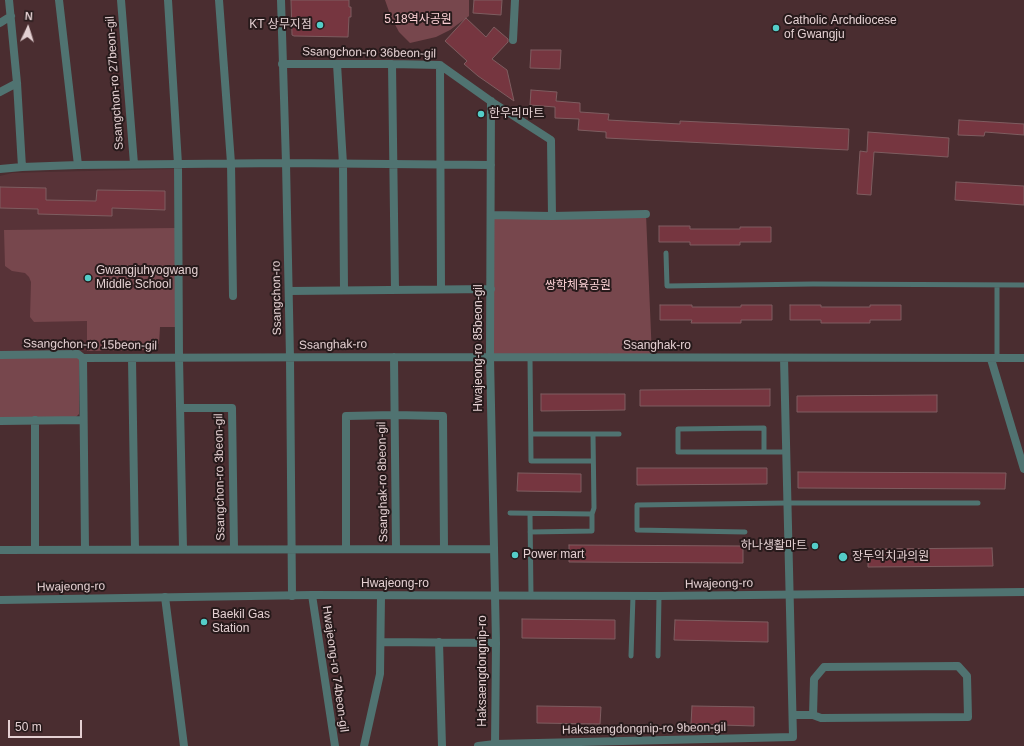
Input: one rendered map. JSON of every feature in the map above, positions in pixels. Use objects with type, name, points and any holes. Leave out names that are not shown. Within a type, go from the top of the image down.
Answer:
[{"type":"street","points":[[9,0],[17,82],[22,167]]},
{"type":"street","points":[[59,0],[78,165]]},
{"type":"street","name":"Ssangchon-ro 27beon-gil","points":[[121,0],[134,164]]},
{"type":"street","points":[[168,0],[178,164],[179,358],[183,549]]},
{"type":"street","points":[[219,0],[231,164],[233,296]]},
{"type":"street","name":"Ssangchon-ro","points":[[280,0],[286,163],[290,358],[292,596]]},
{"type":"street","points":[[513,40],[515,0]]},
{"type":"street","points":[[0,23],[11,16]]},
{"type":"street","name":"Ssangchon-ro 36beon-gil","points":[[282,64],[440,65],[491,101],[551,140],[552,216]]},
{"type":"street","points":[[337,64],[343,164],[344,290]]},
{"type":"street","points":[[392,64],[395,290]]},
{"type":"street","points":[[440,65],[441,290]]},
{"type":"street","points":[[0,92],[17,82]]},
{"type":"street","name":"Hwajeong-ro 85beon-gil","points":[[491,101],[490,357],[495,595]]},
{"type":"street","name":"Ssangchon-ro 27beon-gil","points":[[0,169],[134,164],[286,163],[491,165]]},
{"type":"street","points":[[491,215],[552,216],[646,214]]},
{"type":"street","points":[[288,291],[491,289]]},
{"type":"street","name":"Ssangchon-ro 15beon-gil","points":[[0,355],[78,354],[83,358],[132,359],[290,358]]},
{"type":"street","name":"Ssanghak-ro 8beon-gil","points":[[394,357],[396,549]]},
{"type":"street","points":[[83,358],[85,549]]},
{"type":"street","name":"Ssanghak-ro","points":[[290,358],[1024,358]]},
{"type":"street","points":[[784,358],[793,715],[813,715],[821,718],[968,717],[967,676],[958,666],[824,667],[814,679],[813,715]]},
{"type":"street","points":[[132,359],[135,549]]},
{"type":"street","points":[[994,359],[1024,469]]},
{"type":"street","name":"Ssangchon-ro 3beon-gil","points":[[181,408],[232,408],[234,549]]},
{"type":"street","name":"Ssanghak-ro 8beon-gil","points":[[346,549],[346,416],[444,416],[444,549]]},
{"type":"street","points":[[35,420],[35,550]]},
{"type":"street","points":[[0,421],[83,420]]},
{"type":"street","name":"Ssangchon-ro 3beon-gil","points":[[0,550],[494,549]]},
{"type":"street","name":"Hwajeong-ro","points":[[0,600],[312,595],[659,596],[1024,592]]},
{"type":"street","name":"Hwajeong-ro 74beon-gil","points":[[312,595],[335,746]]},
{"type":"street","name":"Haksaengdongnip-ro","points":[[495,595],[495,745]]},
{"type":"street","points":[[364,746],[380,674],[381,596]]},
{"type":"street","points":[[165,597],[184,746]]},
{"type":"street","points":[[381,642],[496,643]]},
{"type":"street","points":[[439,642],[442,746]]},
{"type":"street","name":"Haksaengdongnip-ro 9beon-gil","points":[[478,746],[793,737],[793,715]]},
{"type":"lane","points":[[666,253],[667,286],[813,284],[1024,285]]},
{"type":"lane","points":[[994,359],[997,285]]},
{"type":"lane","points":[[530,357],[532,461],[593,461]]},
{"type":"lane","points":[[764,452],[764,428],[678,428],[678,452],[764,452],[786,452]]},
{"type":"lane","points":[[531,434],[619,434]]},
{"type":"lane","points":[[530,532],[592,531],[592,514],[594,508],[593,434]]},
{"type":"lane","points":[[745,532],[637,530],[637,505],[978,503]]},
{"type":"lane","points":[[510,513],[592,514]]},
{"type":"lane","points":[[530,514],[531,596]]},
{"type":"lane","points":[[632,656],[633,596]]},
{"type":"lane","points":[[658,656],[659,596]]},
{"type":"shaded area","name":"Gwangjuhyogwang Middle School","points":[[174,169],[176,327],[160,327],[159,343],[151,350],[0,351],[0,176],[12,173]]},
{"type":"green space","name":"5.18역사공원","points":[[385,0],[469,0],[469,16],[450,30],[436,37],[410,43],[399,32],[391,17]]},
{"type":"green space","name":"쌍학체육공원","points":[[646,214],[652,357],[490,357],[491,215]]},
{"type":"green space","points":[[175,228],[176,327],[160,327],[159,343],[151,350],[87,351],[87,321],[34,322],[30,317],[31,282],[29,277],[25,273],[12,271],[5,266],[4,230]]},
{"type":"green space","points":[[0,357],[79,358],[79,414],[75,418],[0,417]]},
{"type":"building","name":"KT 상무지점","points":[[291,0],[349,0],[351,17],[349,17],[348,37],[292,35]]},
{"type":"building","points":[[474,0],[502,0],[501,15],[473,13]]},
{"type":"building","points":[[466,18],[486,37],[494,27],[508,39],[508,42],[492,59],[507,70],[514,101],[478,76],[464,64],[467,61],[445,41]]},
{"type":"building","points":[[531,50],[561,50],[560,69],[530,68]]},
{"type":"building","points":[[531,90],[557,92],[556,101],[580,103],[580,112],[609,114],[608,120],[680,124],[680,121],[849,129],[848,150],[606,138],[606,132],[578,130],[579,119],[555,118],[555,107],[530,105]]},
{"type":"building","points":[[959,120],[1024,124],[1024,135],[985,132],[984,136],[958,135]]},
{"type":"building","points":[[868,132],[949,138],[948,157],[874,152],[871,195],[857,194],[860,151],[867,152]]},
{"type":"building","points":[[956,182],[1024,186],[1024,205],[955,200]]},
{"type":"building","points":[[0,187],[46,188],[46,200],[96,201],[97,190],[165,191],[165,210],[112,208],[112,216],[38,214],[38,209],[0,208]]},
{"type":"building","points":[[659,226],[690,226],[690,229],[740,229],[740,227],[771,227],[771,242],[740,242],[740,245],[690,245],[690,242],[659,242]]},
{"type":"building","points":[[660,305],[692,305],[692,307],[741,307],[741,305],[772,305],[772,320],[741,320],[741,323],[691,323],[692,320],[660,320]]},
{"type":"building","points":[[790,305],[821,305],[821,307],[870,307],[870,305],[901,305],[901,320],[870,320],[870,323],[821,323],[821,320],[790,320]]},
{"type":"building","points":[[770,389],[770,406],[640,406],[640,390]]},
{"type":"building","points":[[541,394],[625,394],[625,410],[541,411]]},
{"type":"building","points":[[937,395],[937,412],[797,412],[797,396]]},
{"type":"building","points":[[637,468],[767,468],[767,484],[637,485]]},
{"type":"building","points":[[798,472],[1006,473],[1005,489],[798,488]]},
{"type":"building","points":[[518,473],[581,474],[581,492],[517,491]]},
{"type":"building","points":[[569,545],[743,546],[743,563],[569,562]]},
{"type":"building","points":[[992,548],[993,566],[868,567],[868,549]]},
{"type":"building","points":[[522,619],[615,620],[615,639],[522,638]]},
{"type":"building","points":[[675,620],[768,622],[768,642],[674,640]]},
{"type":"building","points":[[537,706],[601,707],[600,724],[537,723]]},
{"type":"building","points":[[692,706],[754,707],[754,726],[691,724]]},
{"type":"place","name":"KT 상무지점","points":[[320,25]]},
{"type":"place","name":"Catholic Archdiocese of Gwangju","points":[[776,28]]},
{"type":"place","name":"한우리마트","points":[[481,114]]},
{"type":"place","name":"Gwangjuhyogwang Middle School","points":[[88,278]]},
{"type":"place","name":"하나생활마트","points":[[815,546]]},
{"type":"place","name":"Power mart","points":[[515,555]]},
{"type":"place","name":"장두익치과의원","points":[[843,557]]},
{"type":"place","name":"Baekil Gas Station","points":[[204,622]]}]
